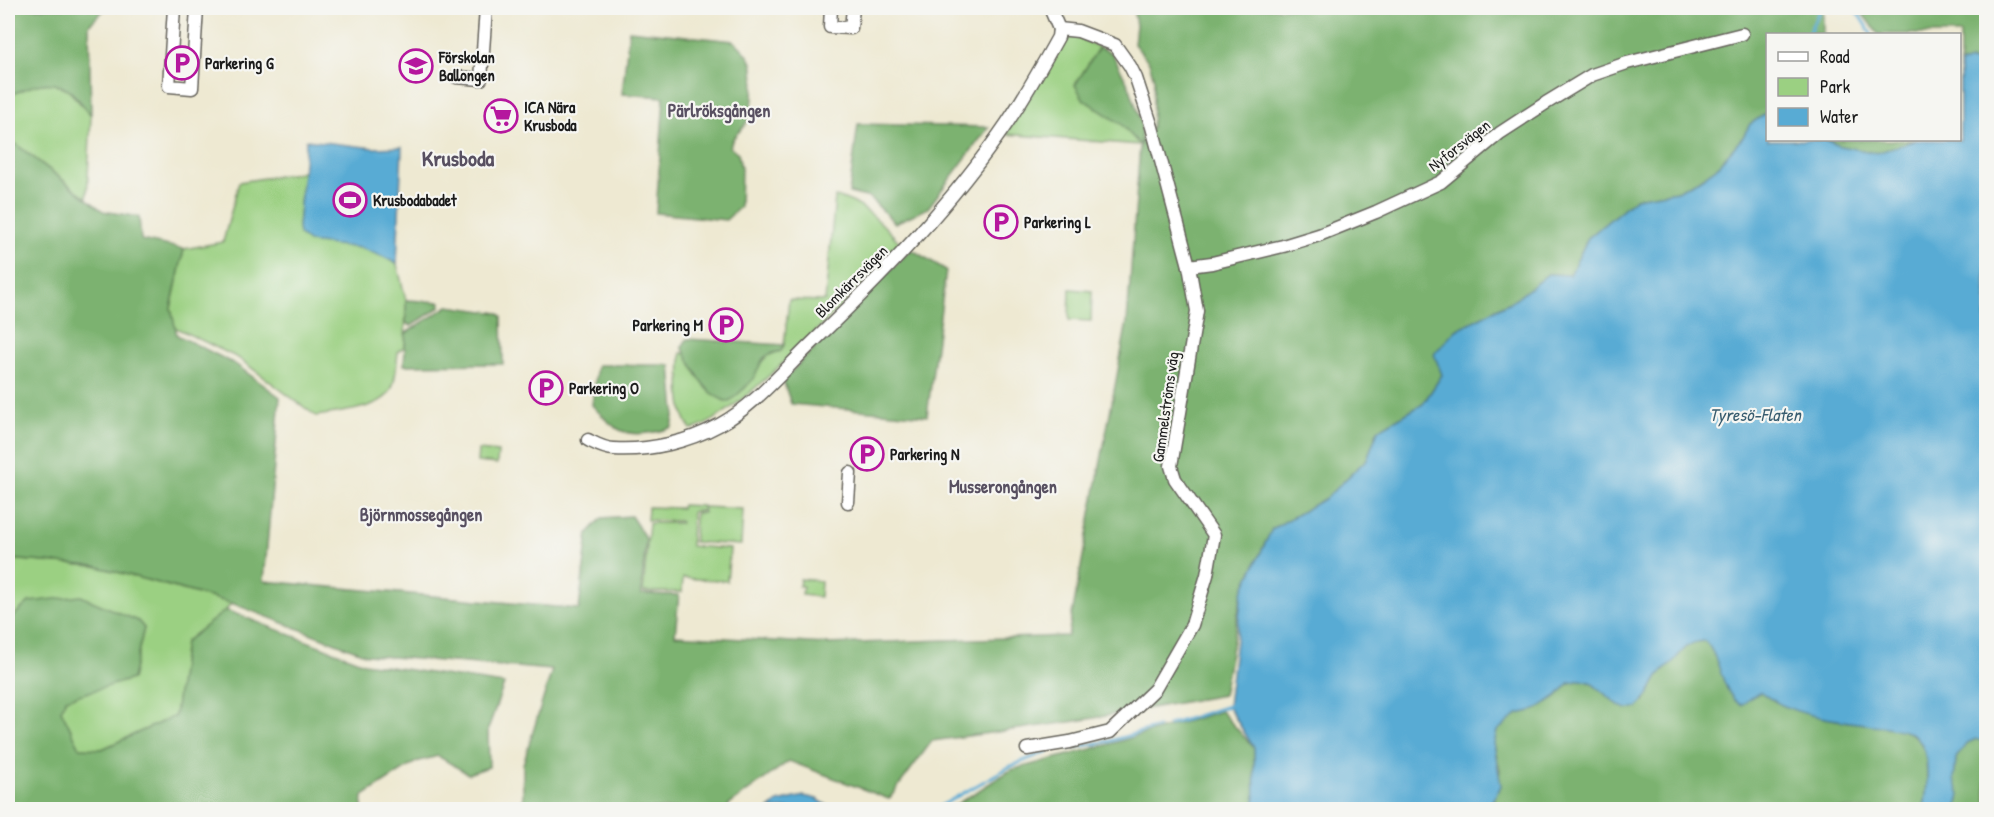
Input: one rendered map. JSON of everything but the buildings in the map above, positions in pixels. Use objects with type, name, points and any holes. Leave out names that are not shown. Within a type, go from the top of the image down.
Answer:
[{"type":"street","points":[[174,8],[169,86],[192,88],[197,8]]},
{"type":"street","points":[[456,77],[481,79],[486,8]]},
{"type":"street","points":[[831,8],[830,27],[851,28],[853,8]]},
{"type":"street","points":[[1050,8],[1059,29]]},
{"type":"street","name":"Gammelströms väg","points":[[1027,748],[1070,742],[1110,732],[1155,689],[1192,625],[1207,575],[1214,535],[1175,479],[1171,466],[1197,312],[1189,266],[1152,127],[1136,78],[1115,45],[1078,31],[1059,29]]},
{"type":"street","name":"Blomkärrsvägen","points":[[588,440],[612,449],[665,445],[698,436],[738,413],[901,254],[942,207],[1007,123],[1058,37],[1059,29]]},
{"type":"street","name":"Nyforsvägen","points":[[1189,266],[1212,263],[1283,246],[1319,235],[1376,212],[1441,182],[1500,134],[1592,75],[1627,63],[1742,34]]},
{"type":"street","points":[[848,502],[850,473]]},
{"type":"green space","points":[[11,8],[106,8],[89,25],[91,115],[71,92],[53,84],[38,85],[8,96]]},
{"type":"green space","points":[[1133,8],[1823,8],[1823,33],[1766,33],[1766,114],[1750,124],[1743,137],[1716,168],[1677,191],[1636,198],[1588,238],[1570,275],[1548,274],[1516,299],[1456,330],[1442,375],[1423,404],[1378,430],[1367,459],[1326,498],[1272,529],[1242,592],[1223,695],[1077,721],[932,741],[889,799],[789,761],[728,806],[728,809],[523,809],[523,764],[552,670],[367,655],[231,603],[95,566],[8,559],[8,138],[103,211],[139,217],[141,240],[184,249],[171,308],[177,335],[235,364],[280,397],[264,581],[579,609],[588,533],[602,518],[631,516],[646,539],[641,594],[679,595],[675,635],[827,644],[1068,636],[1127,322],[1140,145],[1121,124],[1084,100],[1075,85],[1099,47],[1112,53],[1130,88],[1141,122],[1141,144],[1152,127],[1154,79],[1149,62],[1134,44],[1136,25]]},
{"type":"green space","points":[[1858,8],[1986,8],[1986,63],[1978,64],[1971,61],[1961,64],[1961,33],[1877,33]]},
{"type":"green space","points":[[629,30],[734,41],[751,60],[754,83],[750,115],[730,147],[738,153],[741,168],[740,207],[726,220],[656,213],[664,97],[622,94]]},
{"type":"green space","points":[[1070,37],[1077,37],[1099,47],[1075,85],[1121,124],[1140,145],[1006,134],[1064,42]]},
{"type":"green space","points":[[51,83],[68,90],[91,115],[87,198],[8,138],[8,96],[35,85]]},
{"type":"green space","points":[[858,124],[989,127],[928,208],[895,223],[870,198],[849,193]]},
{"type":"green space","points":[[1828,141],[1914,141],[1877,153],[1840,146]]},
{"type":"green space","points":[[303,172],[299,234],[308,241],[361,248],[397,264],[406,300],[405,347],[398,351],[395,379],[389,393],[366,407],[316,416],[238,358],[174,327],[171,308],[184,249],[223,242],[239,182]]},
{"type":"green space","points":[[835,197],[863,208],[901,244],[798,349],[765,379],[710,422],[691,429],[681,403],[681,353],[685,353],[698,377],[744,389],[759,365],[767,357],[781,351],[784,345],[789,300],[825,301]]},
{"type":"green space","points":[[911,249],[946,270],[927,416],[791,404],[783,380]]},
{"type":"green space","points":[[1070,289],[1092,291],[1091,321],[1069,320]]},
{"type":"green space","points":[[406,300],[441,302],[440,307],[411,326],[406,323]]},
{"type":"green space","points":[[448,306],[499,313],[502,316],[503,364],[404,365],[406,333]]},
{"type":"green space","points":[[687,339],[784,345],[781,351],[768,355],[762,360],[753,379],[729,402],[713,394],[701,380],[682,347]]},
{"type":"green space","points":[[597,365],[671,365],[675,412],[672,427],[657,432],[638,434],[623,431],[610,424],[592,405]]},
{"type":"green space","points":[[478,450],[498,452],[497,464],[477,462]]},
{"type":"green space","points":[[682,505],[702,506],[702,511],[692,513],[691,546],[730,549],[727,581],[683,578],[682,592],[643,592],[649,523],[681,523],[680,521],[647,520],[648,507],[681,508]]},
{"type":"green space","points":[[704,507],[743,509],[741,545],[694,542],[695,513],[703,513]]},
{"type":"green space","points":[[8,559],[95,566],[231,603],[226,610],[185,642],[175,716],[102,749],[80,748],[61,710],[66,698],[132,679],[144,628],[138,621],[29,602],[8,621]]},
{"type":"green space","points":[[800,579],[821,581],[820,597],[802,595],[803,586],[799,586]]},
{"type":"green space","points":[[81,596],[138,621],[144,628],[132,679],[66,699],[61,710],[80,748],[102,749],[175,716],[185,642],[226,610],[364,663],[504,684],[488,729],[489,767],[468,774],[438,756],[416,762],[363,796],[362,809],[8,809],[8,621],[29,602]]},
{"type":"green space","points":[[1696,641],[1705,641],[1712,649],[1728,688],[1754,696],[1761,692],[1779,703],[1800,711],[1842,721],[1893,728],[1917,738],[1926,762],[1927,783],[1924,809],[1487,810],[1495,798],[1500,770],[1494,744],[1497,731],[1506,722],[1518,714],[1535,710],[1557,696],[1569,683],[1581,680],[1590,682],[1620,706],[1644,702],[1658,676],[1684,647]]},
{"type":"green space","points":[[1221,711],[1254,748],[1255,809],[952,810],[952,807],[1011,770]]},
{"type":"green space","points":[[1976,739],[1986,742],[1986,809],[1957,809],[1960,794],[1954,780],[1956,758],[1967,743]]},
{"type":"water","name":"Tyresö-Flaten","points":[[1971,61],[1979,64],[1986,63],[1986,742],[1976,739],[1967,743],[1956,758],[1954,780],[1960,794],[1957,809],[1924,809],[1927,785],[1925,752],[1913,734],[1893,728],[1829,719],[1799,712],[1761,692],[1741,705],[1729,693],[1715,656],[1705,641],[1693,643],[1685,648],[1659,675],[1647,697],[1637,708],[1627,709],[1620,706],[1590,682],[1581,680],[1569,683],[1557,696],[1535,710],[1518,714],[1497,731],[1494,744],[1501,786],[1487,809],[1255,809],[1254,748],[1228,706],[1242,592],[1272,529],[1326,498],[1367,459],[1378,430],[1423,404],[1442,375],[1434,354],[1456,330],[1516,299],[1548,274],[1570,275],[1588,238],[1636,198],[1677,191],[1699,180],[1716,168],[1743,137],[1750,124],[1766,114],[1766,141],[1828,141],[1840,146],[1877,153],[1914,141],[1961,141],[1961,64]]},
{"type":"water","name":"Krusbodabadet","points":[[306,140],[374,148],[402,147],[397,264],[361,248],[308,242],[299,234]]},
{"type":"water","points":[[804,796],[817,799],[833,809],[769,809],[778,802]]},
{"type":"waterway","points":[[1808,33],[1821,8]]},
{"type":"waterway","points":[[1848,8],[1857,12],[1870,33]]},
{"type":"waterway","points":[[1168,725],[1228,706]]},
{"type":"waterway","points":[[1069,748],[1110,741],[1158,727]]},
{"type":"waterway","points":[[937,808],[1009,767],[1048,751]]},
{"type":"place","name":"Parkering G","points":[[182,63]]},
{"type":"place","name":"Förskolan Ballongen","points":[[416,66]]},
{"type":"place","name":"ICA Nära Krusboda","points":[[501,116]]},
{"type":"place","name":"Krusbodabadet","points":[[350,200]]},
{"type":"place","name":"Parkering L","points":[[1001,222]]},
{"type":"place","name":"Parkering M","points":[[726,325]]},
{"type":"place","name":"Parkering O","points":[[546,388]]},
{"type":"place","name":"Parkering N","points":[[867,454]]},
{"type":"district","name":"Pärlröksgången","points":[[719,111]]},
{"type":"district","name":"Krusboda","points":[[458,158]]},
{"type":"district","name":"Musserongången","points":[[1003,487]]},
{"type":"district","name":"Björnmossegången","points":[[421,515]]}]
